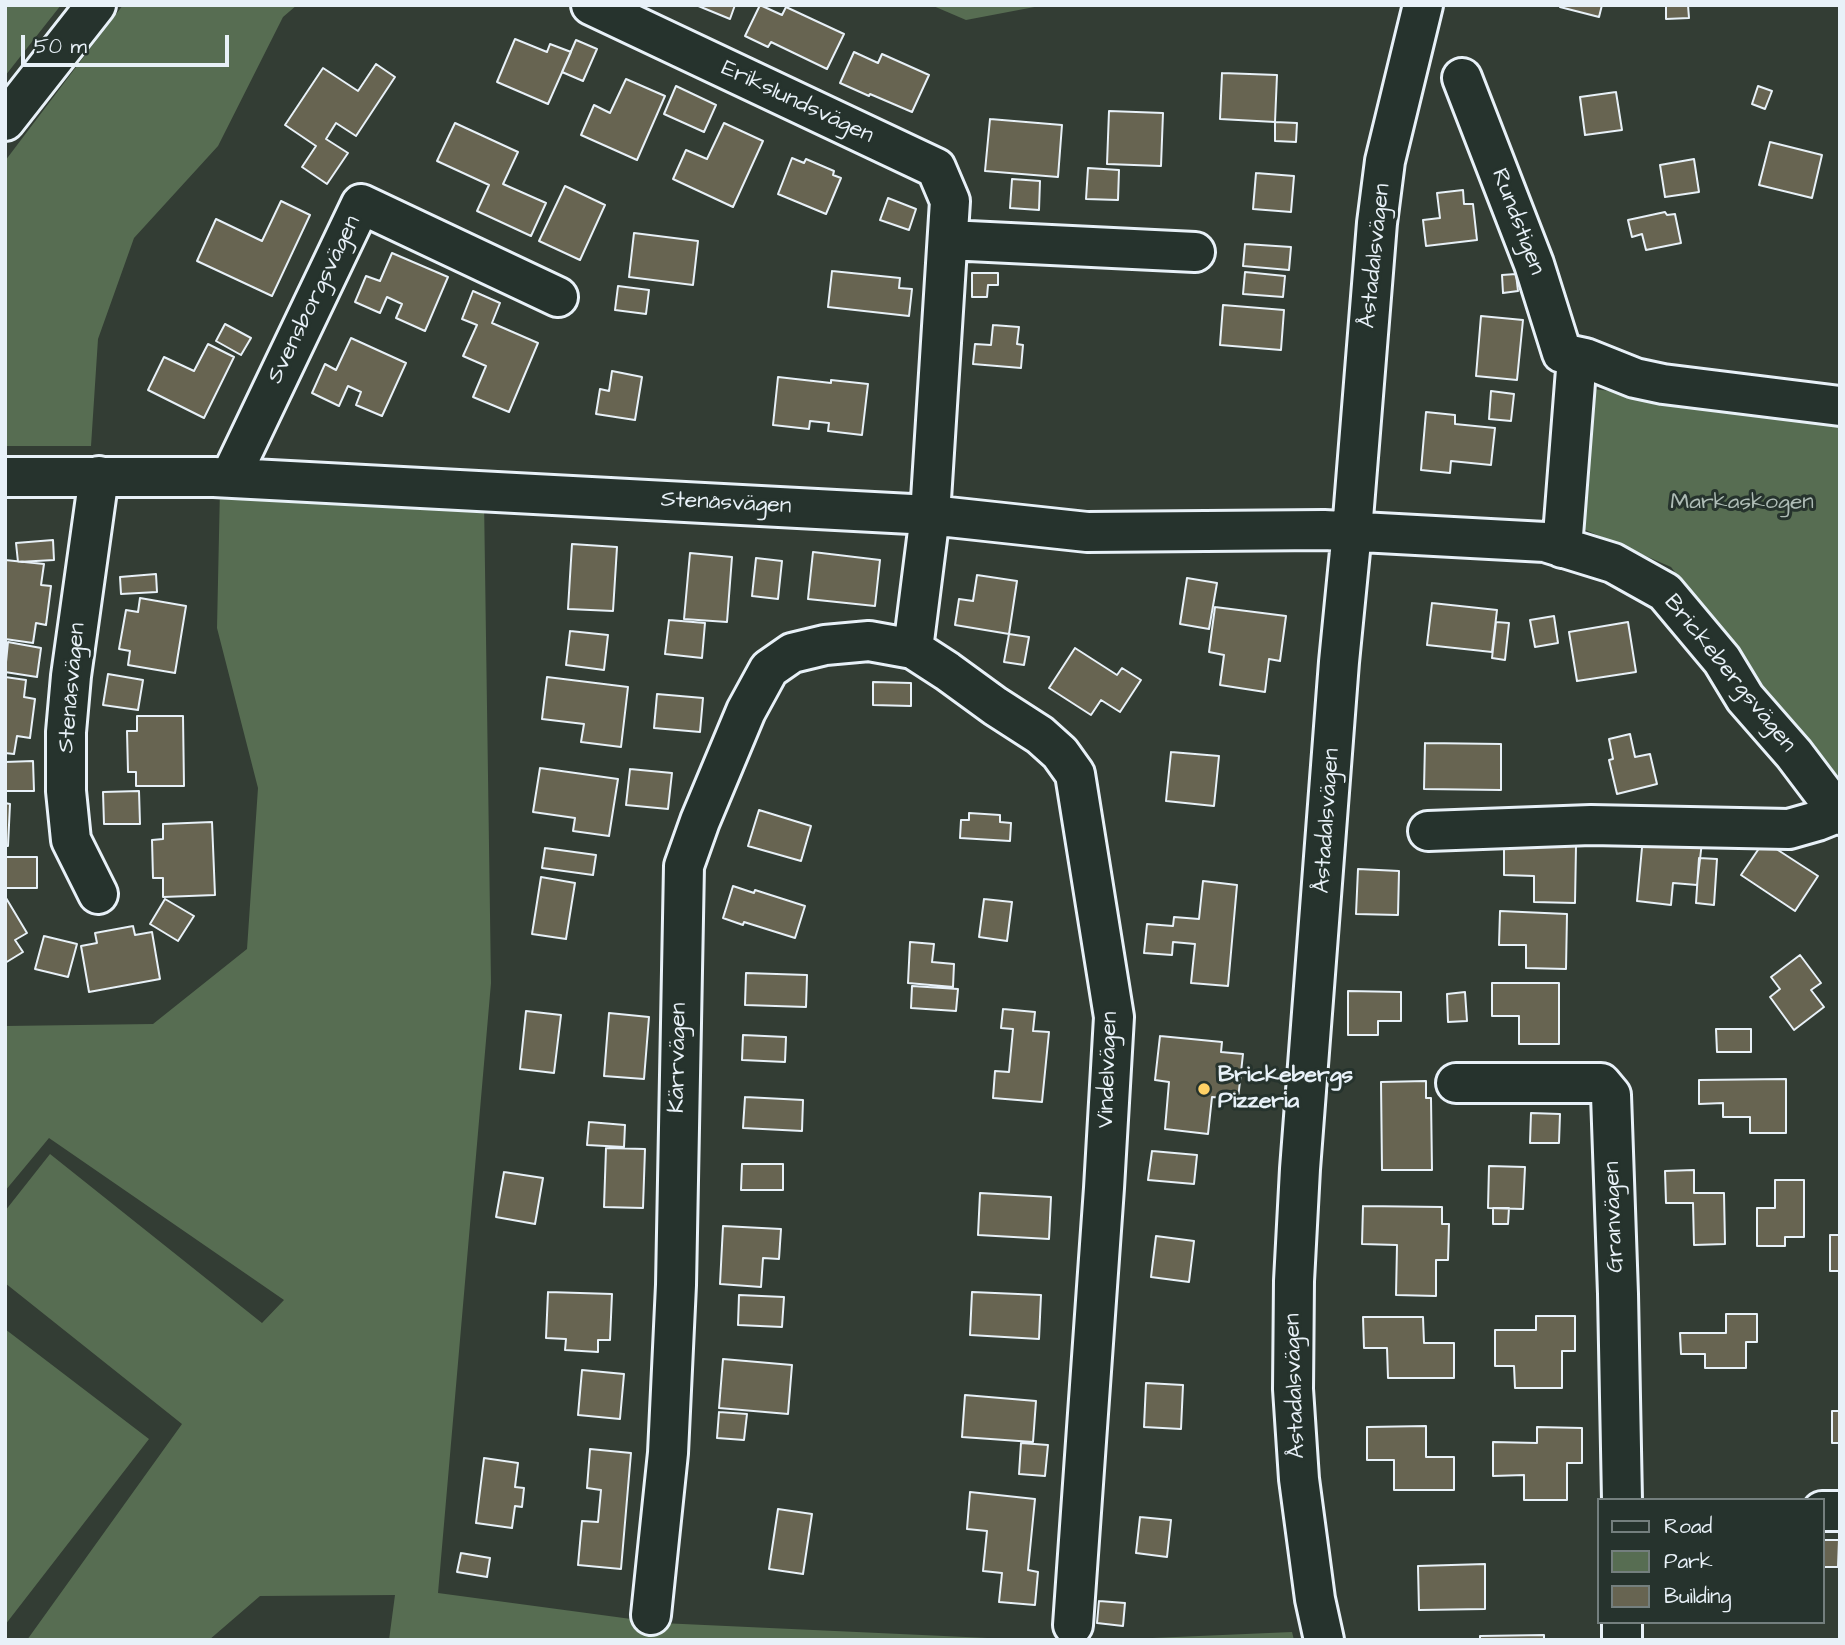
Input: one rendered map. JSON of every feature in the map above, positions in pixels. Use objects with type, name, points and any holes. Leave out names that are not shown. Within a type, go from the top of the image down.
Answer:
[{"type":"street","points":[[5,121],[96,5]]},
{"type":"street","name":"Erikslundsvägen","points":[[591,5],[936,168],[950,201],[930,515]]},
{"type":"street","name":"Åstadalsvägen","points":[[1324,1640],[1315,1599],[1299,1479],[1293,1389],[1294,1281],[1300,1168],[1339,662],[1377,223],[1383,174],[1423,5]]},
{"type":"street","name":"Rundstigen","points":[[1461,78],[1534,264],[1562,354],[1585,358],[1635,378],[1662,384],[1840,406]]},
{"type":"street","name":"Svensborgsvägen","points":[[230,478],[361,204],[558,297]]},
{"type":"street","points":[[948,240],[1195,252]]},
{"type":"street","points":[[1562,548],[1577,357]]},
{"type":"street","name":"Stenåsvägen","points":[[97,894],[71,840],[66,779],[66,732],[71,676],[99,476]]},
{"type":"street","name":"Stenåsvägen","points":[[5,477],[230,478],[930,515],[1087,532],[1352,531]]},
{"type":"street","points":[[913,649],[930,515]]},
{"type":"street","name":"Brickebergsvägen","points":[[1352,531],[1545,542],[1613,563],[1665,592],[1722,660],[1745,698],[1794,754],[1838,814],[1789,830],[1591,825],[1428,831]]},
{"type":"street","name":"Kärrvägen","points":[[652,1615],[668,1453],[676,1285],[684,866],[746,711],[769,669],[792,653],[825,645],[869,641],[913,649]]},
{"type":"street","name":"Vindelvägen","points":[[913,649],[1040,735],[1060,753],[1075,774],[1089,853],[1114,1017],[1073,1625]]},
{"type":"street","name":"Granvägen","points":[[1456,1083],[1601,1083],[1611,1095],[1622,1498]]},
{"type":"green space","points":[[5,5],[61,5],[5,76]]},
{"type":"green space","points":[[123,5],[297,5],[283,17],[218,146],[134,238],[98,339],[91,446],[5,446],[5,161]]},
{"type":"green space","points":[[931,5],[1045,5],[966,20]]},
{"type":"green space","name":"Markaskogen","points":[[1584,388],[1840,417],[1840,786],[1671,567],[1581,528]]},
{"type":"green space","points":[[220,488],[484,499],[491,983],[438,1593],[661,1623],[1031,1640],[389,1640],[395,1595],[260,1596],[209,1640],[27,1640],[182,1424],[5,1283],[5,1211],[50,1154],[262,1323],[284,1300],[49,1138],[5,1191],[5,1026],[153,1024],[247,949],[258,788],[217,628]]},
{"type":"green space","points":[[5,1329],[149,1439],[5,1625]]},
{"type":"green space","points":[[1292,1632],[1294,1640],[1106,1640]]},
{"type":"building","points":[[696,5],[735,5],[730,19]]},
{"type":"building","points":[[760,5],[782,15],[786,7],[844,34],[827,69],[771,42],[768,47],[745,36]]},
{"type":"building","points":[[1602,5],[1599,17],[1560,7]]},
{"type":"building","points":[[1666,5],[1688,5],[1689,18],[1666,19]]},
{"type":"building","points":[[515,39],[547,52],[550,44],[571,52],[548,104],[497,82]]},
{"type":"building","points":[[576,40],[597,49],[583,81],[562,72]]},
{"type":"building","points":[[854,52],[878,63],[882,54],[929,75],[912,112],[840,83]]},
{"type":"building","points":[[376,64],[395,77],[356,136],[336,123],[326,139],[348,153],[327,184],[302,167],[316,146],[285,125],[323,68],[358,91]]},
{"type":"building","points":[[1222,73],[1277,75],[1275,122],[1220,119]]},
{"type":"building","points":[[626,79],[665,96],[637,160],[581,135],[594,105],[610,113]]},
{"type":"building","points":[[676,86],[716,105],[704,132],[664,114]]},
{"type":"building","points":[[1758,86],[1772,91],[1765,109],[1752,104]]},
{"type":"building","points":[[1616,92],[1622,130],[1585,135],[1580,97]]},
{"type":"building","points":[[1109,111],[1163,113],[1161,166],[1107,164]]},
{"type":"building","points":[[990,119],[1062,125],[1058,177],[985,171]]},
{"type":"building","points":[[1275,122],[1297,123],[1296,142],[1275,141]]},
{"type":"building","points":[[455,123],[518,152],[503,184],[546,203],[531,236],[477,211],[489,185],[437,161]]},
{"type":"building","points":[[724,123],[763,141],[733,207],[673,179],[686,150],[707,159]]},
{"type":"building","points":[[1770,142],[1822,155],[1812,198],[1759,185]]},
{"type":"building","points":[[792,158],[804,163],[806,159],[834,171],[833,175],[841,178],[826,214],[778,194]]},
{"type":"building","points":[[1694,159],[1699,192],[1665,197],[1660,165]]},
{"type":"building","points":[[1088,168],[1119,170],[1118,200],[1086,199]]},
{"type":"building","points":[[1256,173],[1294,176],[1291,212],[1253,209]]},
{"type":"building","points":[[1012,179],[1040,181],[1039,210],[1010,208]]},
{"type":"building","points":[[565,186],[605,205],[580,260],[539,241]]},
{"type":"building","points":[[1463,190],[1464,204],[1473,204],[1477,240],[1426,246],[1423,220],[1440,218],[1437,193]]},
{"type":"building","points":[[888,198],[916,209],[909,230],[880,220]]},
{"type":"building","points":[[281,201],[310,215],[272,296],[197,261],[216,219],[262,241]]},
{"type":"building","points":[[1665,212],[1667,215],[1675,214],[1681,243],[1646,250],[1642,234],[1632,237],[1628,220]]},
{"type":"building","points":[[634,233],[698,241],[693,285],[629,277]]},
{"type":"building","points":[[1245,244],[1291,247],[1289,270],[1243,266]]},
{"type":"building","points":[[392,253],[448,277],[425,331],[396,318],[402,304],[387,297],[380,313],[355,302],[366,276],[380,281]]},
{"type":"building","points":[[832,271],[900,278],[899,288],[912,289],[909,316],[828,307]]},
{"type":"building","points":[[1245,272],[1285,276],[1283,297],[1243,294]]},
{"type":"building","points":[[972,273],[998,273],[998,285],[988,285],[987,297],[972,297]]},
{"type":"building","points":[[1516,274],[1518,291],[1503,293],[1502,275]]},
{"type":"building","points":[[618,286],[649,290],[646,314],[615,310]]},
{"type":"building","points":[[473,291],[500,303],[492,323],[538,343],[509,412],[473,397],[486,366],[463,356],[477,325],[462,319]]},
{"type":"building","points":[[1223,305],[1284,310],[1281,350],[1220,345]]},
{"type":"building","points":[[1481,316],[1523,320],[1517,380],[1476,376]]},
{"type":"building","points":[[225,324],[251,338],[241,355],[216,341]]},
{"type":"building","points":[[993,325],[1019,327],[1017,344],[1023,345],[1021,368],[973,364],[975,344],[991,345]]},
{"type":"building","points":[[351,338],[406,363],[382,416],[356,405],[361,392],[348,386],[339,406],[312,393],[325,364],[336,370]]},
{"type":"building","points":[[208,344],[234,357],[204,418],[148,390],[164,357],[194,371]]},
{"type":"building","points":[[612,371],[642,377],[635,420],[596,414],[600,389],[609,391]]},
{"type":"building","points":[[778,377],[868,384],[862,435],[828,431],[829,423],[810,421],[809,429],[773,425]]},
{"type":"building","points":[[1491,391],[1514,394],[1511,421],[1489,419]]},
{"type":"building","points":[[1426,412],[1455,415],[1455,424],[1495,428],[1491,465],[1451,461],[1450,473],[1421,470]]},
{"type":"building","points":[[53,540],[54,560],[18,562],[16,543]]},
{"type":"building","points":[[572,544],[617,547],[613,611],[568,609]]},
{"type":"building","points":[[813,552],[880,560],[875,606],[808,599]]},
{"type":"building","points":[[690,553],[732,557],[727,622],[684,619]]},
{"type":"building","points":[[756,558],[782,561],[778,599],[752,596]]},
{"type":"building","points":[[5,560],[44,564],[41,585],[51,586],[46,625],[36,623],[33,643],[5,639]]},
{"type":"building","points":[[156,574],[157,592],[121,594],[120,577]]},
{"type":"building","points":[[977,575],[1017,581],[1009,634],[955,625],[959,599],[973,601]]},
{"type":"building","points":[[1187,578],[1217,583],[1209,629],[1180,624]]},
{"type":"building","points":[[140,598],[186,606],[175,673],[128,665],[130,651],[119,649],[126,610],[138,612]]},
{"type":"building","points":[[1432,603],[1497,610],[1492,652],[1427,645]]},
{"type":"building","points":[[1215,607],[1286,616],[1280,661],[1269,659],[1265,692],[1220,685],[1224,655],[1209,652]]},
{"type":"building","points":[[1554,616],[1558,643],[1535,647],[1530,620]]},
{"type":"building","points":[[669,620],[705,623],[702,658],[665,654]]},
{"type":"building","points":[[1496,622],[1509,623],[1505,660],[1492,658]]},
{"type":"building","points":[[1628,622],[1636,672],[1577,681],[1569,632]]},
{"type":"building","points":[[570,631],[608,635],[604,670],[566,665]]},
{"type":"building","points":[[1009,634],[1029,637],[1024,665],[1004,662]]},
{"type":"building","points":[[8,642],[41,648],[37,677],[5,672]]},
{"type":"building","points":[[1075,648],[1117,675],[1122,668],[1141,680],[1120,712],[1101,700],[1091,715],[1049,688]]},
{"type":"building","points":[[108,674],[143,680],[138,710],[103,705]]},
{"type":"building","points":[[5,677],[26,680],[24,697],[35,699],[30,738],[17,736],[14,754],[5,753]]},
{"type":"building","points":[[547,677],[628,687],[621,747],[581,742],[584,724],[542,719]]},
{"type":"building","points":[[873,682],[911,683],[911,706],[873,705]]},
{"type":"building","points":[[657,694],[703,698],[700,732],[654,728]]},
{"type":"building","points":[[137,716],[183,716],[184,786],[136,786],[136,772],[128,772],[127,731],[137,731]]},
{"type":"building","points":[[1630,734],[1635,757],[1650,754],[1657,784],[1617,794],[1609,760],[1613,759],[1609,739]]},
{"type":"building","points":[[1425,743],[1501,744],[1501,790],[1424,789]]},
{"type":"building","points":[[1171,752],[1219,756],[1214,806],[1166,801]]},
{"type":"building","points":[[33,761],[34,791],[5,791],[5,762]]},
{"type":"building","points":[[540,768],[618,779],[609,836],[573,831],[575,818],[533,812]]},
{"type":"building","points":[[630,769],[672,773],[668,809],[626,805]]},
{"type":"building","points":[[139,791],[140,824],[104,824],[103,792]]},
{"type":"building","points":[[5,803],[10,804],[8,846],[5,846]]},
{"type":"building","points":[[759,810],[811,826],[801,861],[748,846]]},
{"type":"building","points":[[969,813],[1000,815],[1000,822],[1011,823],[1010,841],[960,838],[961,820],[969,820]]},
{"type":"building","points":[[212,822],[215,895],[163,897],[163,878],[153,878],[152,840],[163,839],[163,824]]},
{"type":"building","points":[[1643,837],[1702,842],[1697,885],[1673,883],[1671,905],[1637,901]]},
{"type":"building","points":[[1764,841],[1818,876],[1795,911],[1741,875]]},
{"type":"building","points":[[1504,844],[1576,846],[1575,903],[1534,902],[1534,876],[1504,875]]},
{"type":"building","points":[[545,848],[596,855],[593,875],[542,868]]},
{"type":"building","points":[[5,857],[37,857],[37,888],[5,888]]},
{"type":"building","points":[[1699,858],[1717,859],[1714,905],[1696,903]]},
{"type":"building","points":[[1358,869],[1399,871],[1398,915],[1356,914]]},
{"type":"building","points":[[541,877],[575,883],[566,939],[532,934]]},
{"type":"building","points":[[1203,881],[1237,885],[1228,986],[1191,983],[1195,944],[1173,942],[1172,955],[1144,953],[1147,924],[1173,926],[1174,917],[1199,919]]},
{"type":"building","points":[[733,886],[805,906],[795,938],[723,918]]},
{"type":"building","points":[[6,898],[27,933],[15,940],[23,952],[5,963]]},
{"type":"building","points":[[165,899],[194,916],[178,941],[150,924]]},
{"type":"building","points":[[984,899],[1012,902],[1007,941],[979,937]]},
{"type":"building","points":[[1500,911],[1567,914],[1566,969],[1526,968],[1526,945],[1499,945]]},
{"type":"building","points":[[133,926],[135,935],[152,932],[160,979],[89,992],[81,946],[97,943],[95,933]]},
{"type":"building","points":[[44,936],[77,944],[68,977],[35,969]]},
{"type":"building","points":[[910,942],[934,944],[932,962],[954,964],[953,987],[908,983]]},
{"type":"building","points":[[1800,955],[1821,983],[1811,990],[1824,1007],[1794,1030],[1770,997],[1780,989],[1771,977]]},
{"type":"building","points":[[746,973],[807,975],[806,1007],[745,1005]]},
{"type":"building","points":[[1492,983],[1559,983],[1559,1044],[1519,1044],[1519,1016],[1492,1016]]},
{"type":"building","points":[[912,986],[958,989],[956,1011],[911,1008]]},
{"type":"building","points":[[1348,991],[1401,992],[1401,1021],[1378,1021],[1378,1035],[1348,1035]]},
{"type":"building","points":[[1465,992],[1467,1021],[1448,1022],[1447,994]]},
{"type":"building","points":[[1003,1009],[1035,1012],[1033,1031],[1049,1032],[1042,1102],[993,1098],[995,1071],[1009,1072],[1013,1029],[1001,1028]]},
{"type":"building","points":[[526,1011],[561,1015],[554,1073],[520,1069]]},
{"type":"building","points":[[609,1013],[649,1017],[644,1079],[604,1076]]},
{"type":"building","points":[[1716,1029],[1751,1029],[1751,1052],[1717,1052]]},
{"type":"building","points":[[743,1035],[786,1037],[785,1062],[742,1060]]},
{"type":"building","name":"Brickebergs Pizzeria","points":[[1160,1036],[1222,1042],[1221,1052],[1243,1054],[1238,1099],[1212,1097],[1208,1134],[1165,1129],[1169,1082],[1155,1080]]},
{"type":"building","points":[[1786,1079],[1786,1133],[1750,1133],[1750,1117],[1723,1117],[1723,1103],[1699,1104],[1699,1080]]},
{"type":"building","points":[[1426,1081],[1426,1098],[1431,1098],[1432,1170],[1382,1170],[1381,1082]]},
{"type":"building","points":[[745,1097],[803,1100],[802,1131],[743,1128]]},
{"type":"building","points":[[1531,1113],[1560,1114],[1559,1143],[1530,1143]]},
{"type":"building","points":[[589,1122],[625,1125],[624,1147],[587,1145]]},
{"type":"building","points":[[606,1148],[645,1149],[643,1208],[604,1207]]},
{"type":"building","points":[[1152,1151],[1197,1155],[1194,1184],[1148,1180]]},
{"type":"building","points":[[742,1164],[783,1164],[783,1190],[741,1190]]},
{"type":"building","points":[[1489,1166],[1525,1167],[1523,1209],[1488,1208]]},
{"type":"building","points":[[1694,1170],[1694,1193],[1724,1193],[1725,1244],[1694,1245],[1693,1203],[1666,1203],[1665,1171]]},
{"type":"building","points":[[504,1172],[543,1178],[535,1224],[496,1217]]},
{"type":"building","points":[[1775,1180],[1804,1180],[1804,1237],[1785,1237],[1785,1246],[1757,1246],[1757,1208],[1775,1208]]},
{"type":"building","points":[[980,1193],[1051,1197],[1049,1239],[978,1235]]},
{"type":"building","points":[[1363,1206],[1442,1207],[1442,1224],[1449,1224],[1448,1260],[1436,1260],[1436,1296],[1396,1295],[1397,1245],[1362,1244]]},
{"type":"building","points":[[1493,1208],[1509,1208],[1508,1224],[1493,1224]]},
{"type":"building","points":[[723,1226],[781,1229],[779,1259],[763,1258],[761,1287],[720,1284]]},
{"type":"building","points":[[1830,1235],[1840,1235],[1840,1271],[1830,1271]]},
{"type":"building","points":[[1156,1236],[1194,1241],[1189,1282],[1151,1277]]},
{"type":"building","points":[[548,1292],[612,1294],[610,1340],[598,1340],[598,1352],[565,1350],[566,1339],[546,1338]]},
{"type":"building","points":[[972,1292],[1041,1295],[1039,1339],[970,1335]]},
{"type":"building","points":[[739,1295],[784,1297],[782,1327],[738,1325]]},
{"type":"building","points":[[1726,1314],[1757,1314],[1757,1342],[1746,1342],[1746,1368],[1705,1368],[1705,1354],[1681,1354],[1680,1333],[1726,1333]]},
{"type":"building","points":[[1536,1316],[1575,1316],[1575,1351],[1562,1351],[1562,1388],[1515,1388],[1514,1366],[1495,1366],[1495,1330],[1536,1330]]},
{"type":"building","points":[[1363,1317],[1423,1317],[1424,1343],[1454,1343],[1454,1378],[1388,1378],[1387,1348],[1364,1348]]},
{"type":"building","points":[[723,1359],[792,1365],[788,1414],[719,1408]]},
{"type":"building","points":[[582,1370],[624,1374],[620,1419],[578,1415]]},
{"type":"building","points":[[1146,1383],[1183,1385],[1181,1429],[1144,1427]]},
{"type":"building","points":[[965,1395],[1036,1401],[1033,1442],[962,1437]]},
{"type":"building","points":[[1832,1411],[1840,1411],[1840,1443],[1832,1443]]},
{"type":"building","points":[[719,1412],[747,1414],[744,1440],[717,1438]]},
{"type":"building","points":[[1426,1426],[1426,1457],[1454,1457],[1454,1490],[1394,1490],[1394,1460],[1367,1460],[1367,1427]]},
{"type":"building","points":[[1537,1427],[1582,1428],[1582,1463],[1567,1463],[1567,1500],[1524,1500],[1524,1475],[1493,1476],[1493,1442],[1537,1443]]},
{"type":"building","points":[[1021,1443],[1048,1445],[1045,1476],[1019,1474]]},
{"type":"building","points":[[590,1449],[631,1453],[621,1569],[578,1565],[582,1521],[598,1522],[601,1490],[587,1488]]},
{"type":"building","points":[[484,1458],[518,1463],[515,1487],[524,1488],[522,1507],[515,1506],[512,1528],[476,1523]]},
{"type":"building","points":[[970,1492],[1035,1499],[1028,1570],[1038,1572],[1035,1605],[999,1602],[1002,1573],[983,1571],[987,1531],[967,1529]]},
{"type":"building","points":[[778,1509],[812,1514],[803,1574],[769,1569]]},
{"type":"building","points":[[1140,1517],[1171,1520],[1167,1557],[1136,1553]]},
{"type":"building","points":[[1824,1540],[1839,1540],[1838,1567],[1824,1567]]},
{"type":"building","points":[[461,1553],[490,1558],[487,1577],[457,1572]]},
{"type":"building","points":[[1485,1564],[1485,1609],[1419,1610],[1418,1566]]},
{"type":"building","points":[[1099,1601],[1125,1603],[1123,1626],[1097,1623]]},
{"type":"building","points":[[1544,1635],[1544,1640],[1480,1640],[1480,1636]]},
{"type":"place","name":"Brickebergs Pizzeria","points":[[1204,1089]]}]
